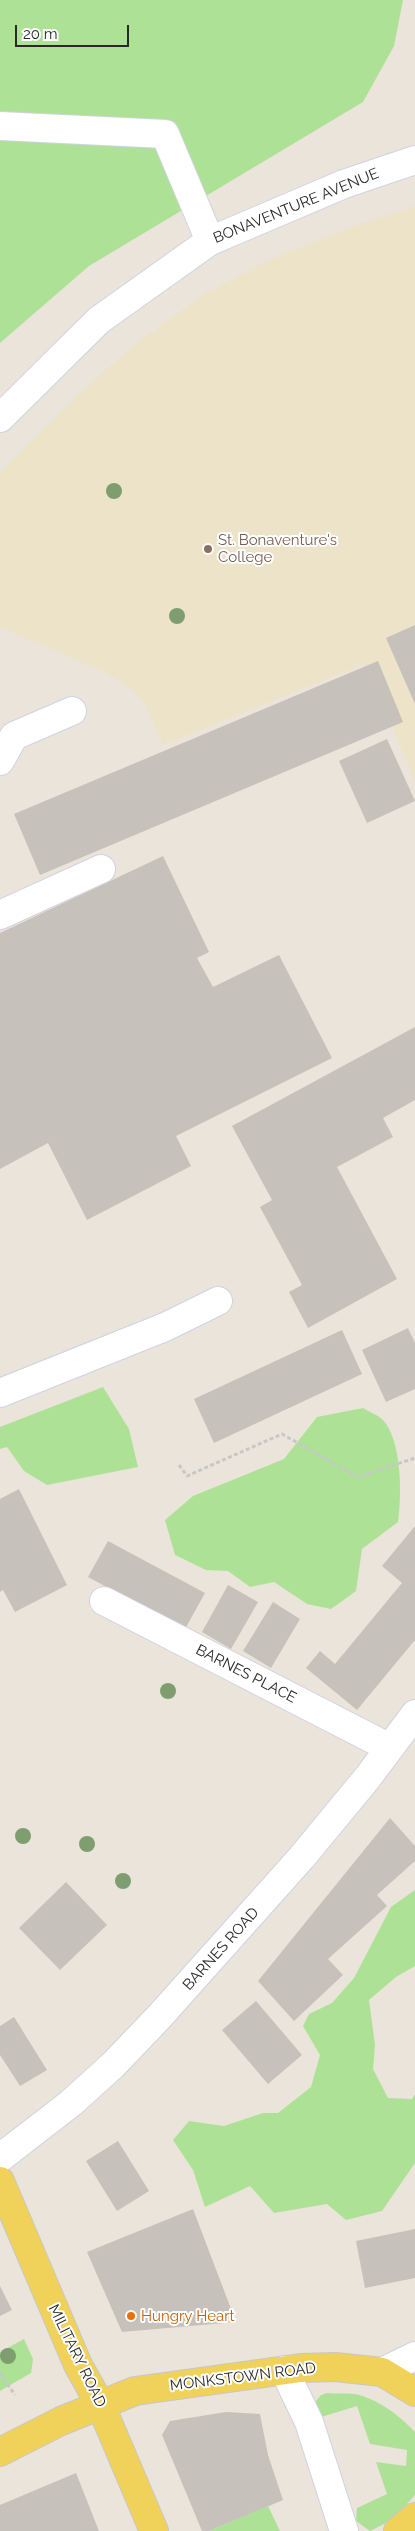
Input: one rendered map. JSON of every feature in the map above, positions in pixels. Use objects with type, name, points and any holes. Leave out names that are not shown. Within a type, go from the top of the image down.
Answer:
[{"type":"main road","name":"MILITARY ROAD","points":[[0,2181],[78,2365],[101,2406],[154,2531]]},
{"type":"main road","name":"MONKSTOWN ROAD","points":[[30,2436],[135,2391],[284,2370],[335,2366],[382,2372]]},
{"type":"main road","points":[[382,2372],[415,2392]]},
{"type":"main road","points":[[0,2439],[30,2436]]},
{"type":"main road","points":[[0,2452],[30,2436]]},
{"type":"main road","points":[[398,2531],[415,2517]]},
{"type":"street","points":[[2,127],[165,134],[210,241]]},
{"type":"street","name":"BONAVENTURE AVENUE","points":[[0,418],[99,320],[210,241],[344,184],[415,160]]},
{"type":"street","points":[[0,762],[14,736],[72,711]]},
{"type":"street","points":[[0,915],[101,869]]},
{"type":"street","points":[[0,1393],[165,1328],[218,1301]]},
{"type":"street","name":"BARNES PLACE","points":[[104,1601],[388,1747]]},
{"type":"street","name":"BARNES ROAD","points":[[0,2158],[71,2103],[113,2065],[210,1962],[302,1857],[368,1777],[388,1747],[415,1714]]},
{"type":"street","points":[[382,2372],[415,2356]]},
{"type":"street","points":[[284,2370],[309,2422],[344,2531]]},
{"type":"path","points":[[179,1465],[187,1476],[282,1434],[358,1477],[415,1458]]},
{"type":"path","points":[[0,2373],[15,2395]]},
{"type":"shaded area","name":"St. Bonaventure's College","points":[[415,206],[415,781],[365,664],[163,745],[144,703],[130,688],[108,674],[0,627],[0,472],[86,387],[137,343],[204,294],[271,259],[361,223]]},
{"type":"green space","points":[[0,0],[403,0],[394,46],[363,102],[89,266],[0,343]]},
{"type":"green space","points":[[103,1387],[129,1429],[138,1467],[47,1485],[24,1471],[7,1447],[0,1449],[0,1427]]},
{"type":"green space","points":[[363,1408],[383,1420],[394,1441],[399,1469],[400,1498],[398,1522],[362,1549],[356,1591],[331,1609],[307,1604],[274,1582],[250,1587],[228,1571],[206,1570],[175,1555],[165,1520],[193,1496],[284,1459],[317,1417]]},
{"type":"green space","points":[[415,1890],[415,1966],[396,1977],[369,2000],[375,2045],[373,2069],[388,2098],[412,2099],[415,2094],[415,2163],[382,2211],[346,2220],[327,2204],[274,2213],[250,2186],[205,2207],[193,2170],[173,2140],[189,2121],[224,2126],[263,2113],[278,2113],[311,2087],[320,2055],[303,2026],[309,2014],[332,2003],[354,1978],[391,1907]]},
{"type":"green space","points":[[24,2339],[33,2359],[31,2373],[0,2391],[0,2352]]},
{"type":"green space","points":[[327,2393],[364,2396],[395,2414],[415,2432],[415,2495],[394,2519],[370,2531],[356,2521],[357,2508],[387,2494],[376,2462],[406,2466],[407,2450],[370,2444],[357,2406],[318,2418],[316,2401],[321,2395]]},
{"type":"green space","points":[[268,2506],[280,2531],[209,2531]]},
{"type":"building","points":[[415,625],[415,704],[386,638]]},
{"type":"building","points":[[378,661],[403,722],[40,875],[14,814]]},
{"type":"building","points":[[387,739],[415,801],[367,823],[339,761]]},
{"type":"building","points":[[163,856],[209,952],[197,958],[213,987],[279,955],[332,1058],[176,1136],[191,1166],[87,1220],[48,1143],[0,1169],[0,933]]},
{"type":"building","points":[[415,1027],[415,1100],[383,1118],[393,1137],[337,1167],[397,1279],[308,1328],[289,1292],[302,1285],[260,1207],[272,1200],[232,1126]]},
{"type":"building","points":[[408,1328],[415,1343],[415,1389],[386,1402],[362,1350]]},
{"type":"building","points":[[342,1330],[362,1374],[214,1443],[194,1399]]},
{"type":"building","points":[[19,1489],[67,1585],[15,1612],[3,1590],[0,1592],[0,1499]]},
{"type":"building","points":[[415,1526],[415,1640],[357,1710],[306,1668],[320,1651],[335,1664],[402,1583],[382,1566]]},
{"type":"building","points":[[108,1541],[205,1593],[185,1629],[88,1577]]},
{"type":"building","points":[[228,1585],[258,1602],[231,1649],[202,1632]]},
{"type":"building","points":[[273,1602],[300,1619],[271,1668],[243,1651]]},
{"type":"building","points":[[390,1818],[415,1846],[415,1861],[377,1895],[387,1906],[328,1959],[343,1975],[294,2021],[258,1981]]},
{"type":"building","points":[[66,1882],[107,1925],[60,1970],[19,1928]]},
{"type":"building","points":[[256,2001],[302,2055],[268,2084],[222,2030]]},
{"type":"building","points":[[14,2017],[47,2070],[20,2086],[0,2055],[0,2026]]},
{"type":"building","points":[[118,2141],[149,2191],[117,2211],[86,2161]]},
{"type":"building","points":[[193,2209],[236,2322],[122,2332],[87,2252]]},
{"type":"building","points":[[415,2229],[415,2278],[365,2288],[356,2241]]},
{"type":"building","points":[[0,2286],[12,2310],[0,2316]]},
{"type":"building","points":[[226,2412],[260,2414],[268,2455],[283,2500],[209,2531],[202,2531],[162,2435],[170,2421]]},
{"type":"building","points":[[76,2473],[99,2531],[0,2531],[0,2505]]},
{"type":"place","name":"St. Bonaventure's College","points":[[208,549]]},
{"type":"place","name":"Hungry Heart","points":[[131,2316]]}]
